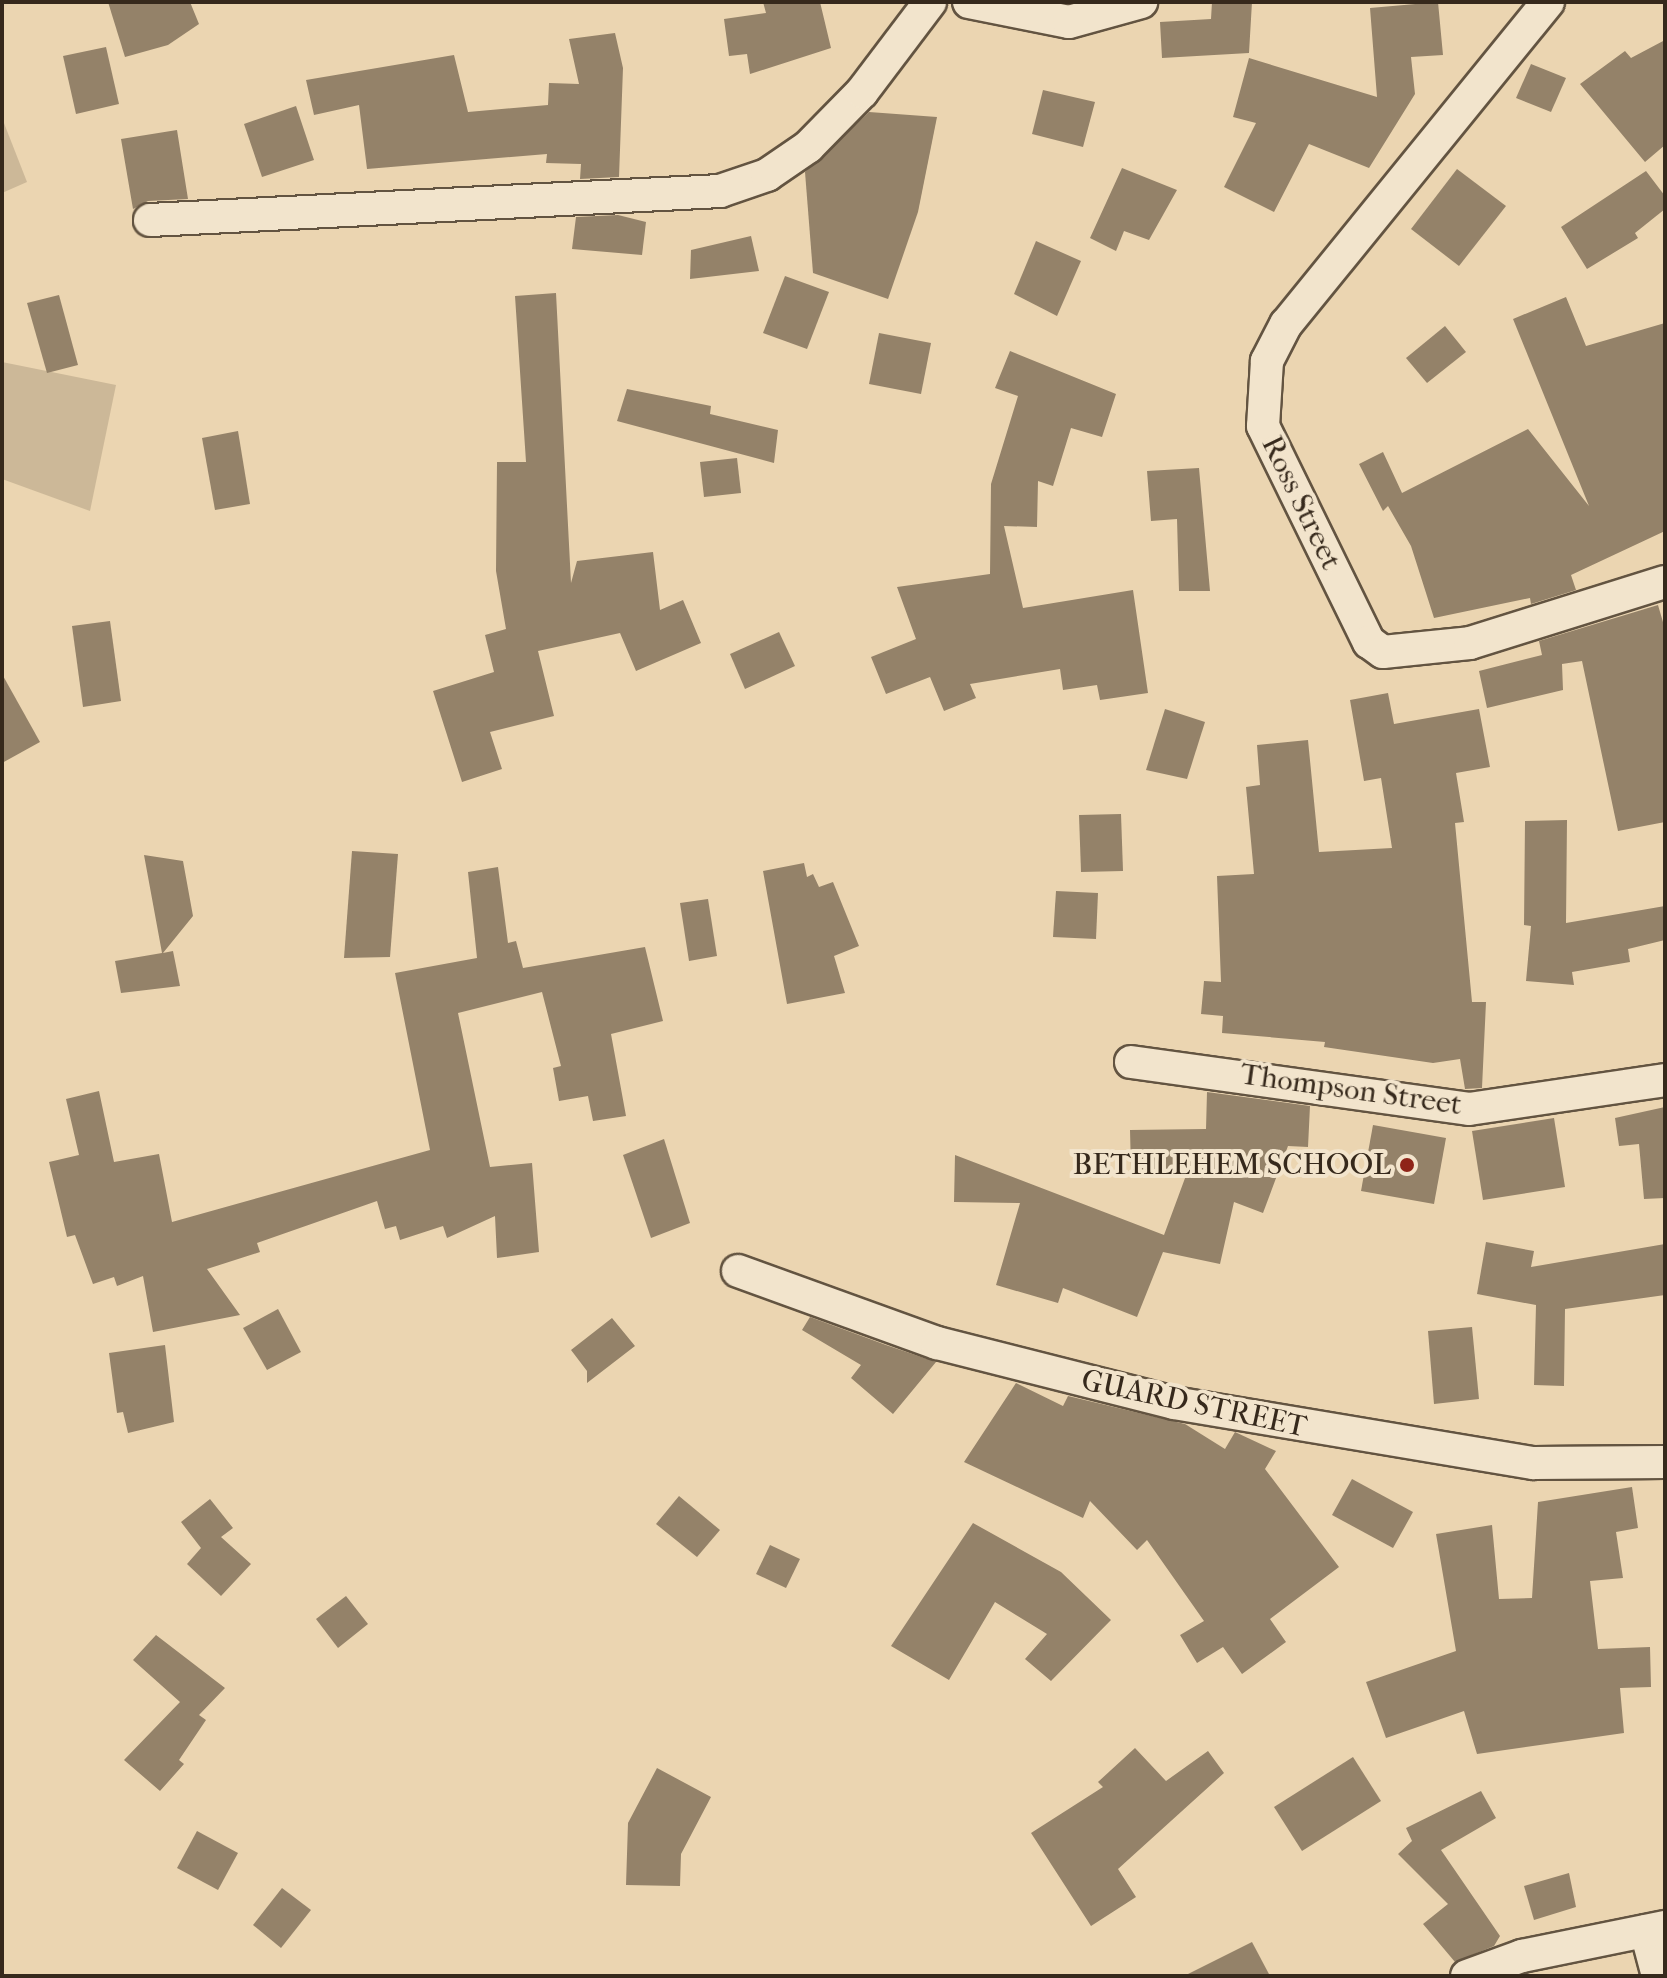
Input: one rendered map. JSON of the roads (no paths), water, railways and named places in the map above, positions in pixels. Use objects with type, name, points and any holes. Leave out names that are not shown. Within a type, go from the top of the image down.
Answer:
[{"type":"street","points":[[150,220],[720,191],[767,175],[808,147],[862,92],[930,2]]},
{"type":"street","points":[[969,2],[1069,22],[1141,2]]},
{"type":"street","name":"Ross Street","points":[[1548,2],[1286,324],[1267,361],[1263,426],[1369,642],[1383,652],[1470,643],[1665,582]]},
{"type":"street","name":"Thompson Street","points":[[1131,1062],[1469,1109],[1665,1080]]},
{"type":"street","name":"GUARD STREET","points":[[738,1271],[937,1343],[1174,1403],[1534,1463],[1665,1462]]},
{"type":"street","points":[[1467,1976],[1522,1956],[1656,1929],[1658,1976]]},
{"type":"place","name":"BETHLEHEM SCHOOL","points":[[1407,1165]]}]
